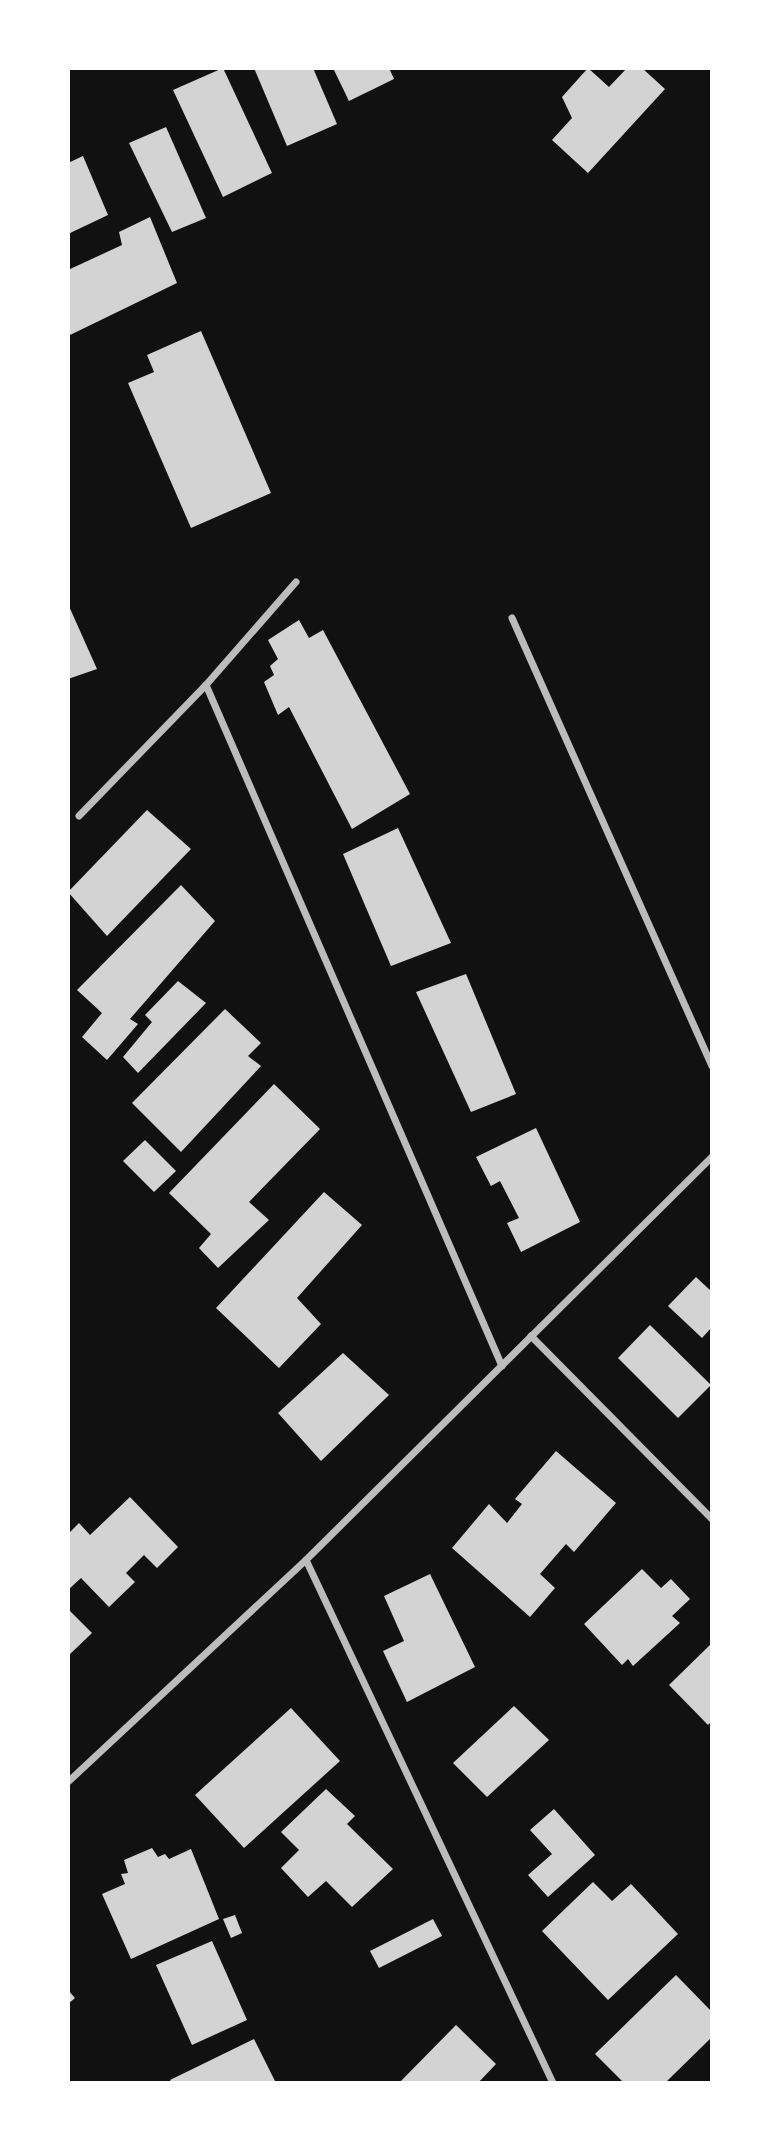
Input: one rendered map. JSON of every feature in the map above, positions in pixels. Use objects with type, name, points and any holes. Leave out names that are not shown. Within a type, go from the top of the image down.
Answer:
[{"type":"street","points":[[79,816],[206,685],[296,582]]},
{"type":"street","points":[[512,618],[712,1066]]},
{"type":"street","points":[[206,685],[502,1366]]},
{"type":"street","points":[[68,1782],[306,1560],[712,1157]]},
{"type":"street","points":[[531,1336],[712,1519]]},
{"type":"street","points":[[306,1560],[553,2083]]},
{"type":"building","points":[[223,68],[272,173],[223,197],[173,90]]},
{"type":"building","points":[[254,68],[313,68],[337,124],[287,146]]},
{"type":"building","points":[[333,68],[389,68],[394,79],[349,101]]},
{"type":"building","points":[[588,68],[609,87],[627,68],[642,68],[665,89],[588,173],[552,140],[572,118],[562,97]]},
{"type":"building","points":[[166,127],[206,218],[172,232],[129,143]]},
{"type":"building","points":[[83,156],[108,215],[68,234],[68,163]]},
{"type":"building","points":[[150,217],[177,283],[68,336],[68,270],[122,245],[119,232]]},
{"type":"building","points":[[201,331],[271,493],[191,528],[128,383],[154,372],[147,355]]},
{"type":"building","points":[[68,604],[97,669],[68,679]]},
{"type":"building","points":[[299,620],[309,638],[323,630],[410,794],[352,829],[289,707],[278,715],[264,682],[274,675],[270,666],[278,659],[268,640]]},
{"type":"building","points":[[147,810],[191,849],[107,936],[68,892]]},
{"type":"building","points":[[398,828],[451,943],[391,966],[343,854]]},
{"type":"building","points":[[181,885],[215,921],[130,1019],[138,1024],[107,1060],[82,1037],[102,1013],[77,990]]},
{"type":"building","points":[[466,974],[516,1094],[471,1112],[416,992]]},
{"type":"building","points":[[178,981],[206,1003],[138,1073],[123,1057],[152,1022],[145,1015]]},
{"type":"building","points":[[225,1009],[261,1043],[248,1056],[261,1066],[181,1152],[132,1103]]},
{"type":"building","points":[[274,1084],[320,1129],[249,1202],[269,1220],[218,1268],[199,1248],[211,1234],[169,1193]]},
{"type":"building","points":[[536,1128],[580,1222],[521,1252],[507,1223],[519,1218],[500,1181],[491,1186],[476,1157]]},
{"type":"building","points":[[145,1140],[176,1171],[154,1192],[123,1161]]},
{"type":"building","points":[[324,1192],[362,1225],[297,1298],[321,1324],[279,1368],[216,1308]]},
{"type":"building","points":[[696,1277],[712,1292],[712,1327],[702,1338],[668,1306]]},
{"type":"building","points":[[650,1325],[711,1385],[678,1418],[618,1358]]},
{"type":"building","points":[[343,1353],[389,1395],[321,1461],[278,1413]]},
{"type":"building","points":[[556,1451],[616,1503],[574,1552],[566,1544],[540,1574],[555,1588],[530,1617],[452,1548],[489,1504],[507,1523],[522,1504],[515,1499]]},
{"type":"building","points":[[130,1497],[178,1547],[157,1568],[144,1555],[126,1573],[135,1582],[109,1607],[81,1578],[68,1590],[68,1534],[79,1523],[90,1535]]},
{"type":"building","points":[[642,1569],[661,1588],[671,1579],[690,1599],[672,1616],[680,1623],[633,1666],[628,1659],[622,1665],[584,1624]]},
{"type":"building","points":[[430,1574],[475,1667],[407,1702],[383,1651],[404,1641],[384,1596]]},
{"type":"building","points":[[68,1609],[92,1633],[68,1656]]},
{"type":"building","points":[[712,1643],[712,1721],[708,1725],[669,1685]]},
{"type":"building","points":[[514,1706],[549,1740],[487,1797],[453,1763]]},
{"type":"building","points":[[291,1708],[340,1761],[244,1848],[195,1795]]},
{"type":"building","points":[[326,1789],[355,1816],[347,1824],[393,1869],[352,1907],[326,1881],[308,1897],[281,1868],[299,1850],[281,1832]]},
{"type":"building","points":[[554,1809],[595,1855],[548,1897],[528,1875],[552,1854],[530,1830]]},
{"type":"building","points":[[152,1848],[158,1857],[165,1854],[169,1859],[191,1849],[219,1919],[131,1959],[102,1894],[125,1884],[121,1874],[128,1873],[124,1860]]},
{"type":"building","points":[[593,1882],[612,1901],[631,1884],[678,1934],[608,2000],[542,1931]]},
{"type":"building","points":[[235,1915],[242,1933],[231,1938],[223,1919]]},
{"type":"building","points":[[433,1919],[442,1936],[379,1968],[370,1951]]},
{"type":"building","points":[[212,1941],[247,2020],[192,2045],[156,1965]]},
{"type":"building","points":[[676,1975],[712,2012],[712,2037],[665,2083],[624,2083],[595,2054]]},
{"type":"building","points":[[68,1990],[75,1998],[68,2004]]},
{"type":"building","points":[[456,2025],[496,2064],[478,2083],[399,2083]]},
{"type":"building","points":[[254,2039],[276,2083],[172,2083],[170,2080]]}]
